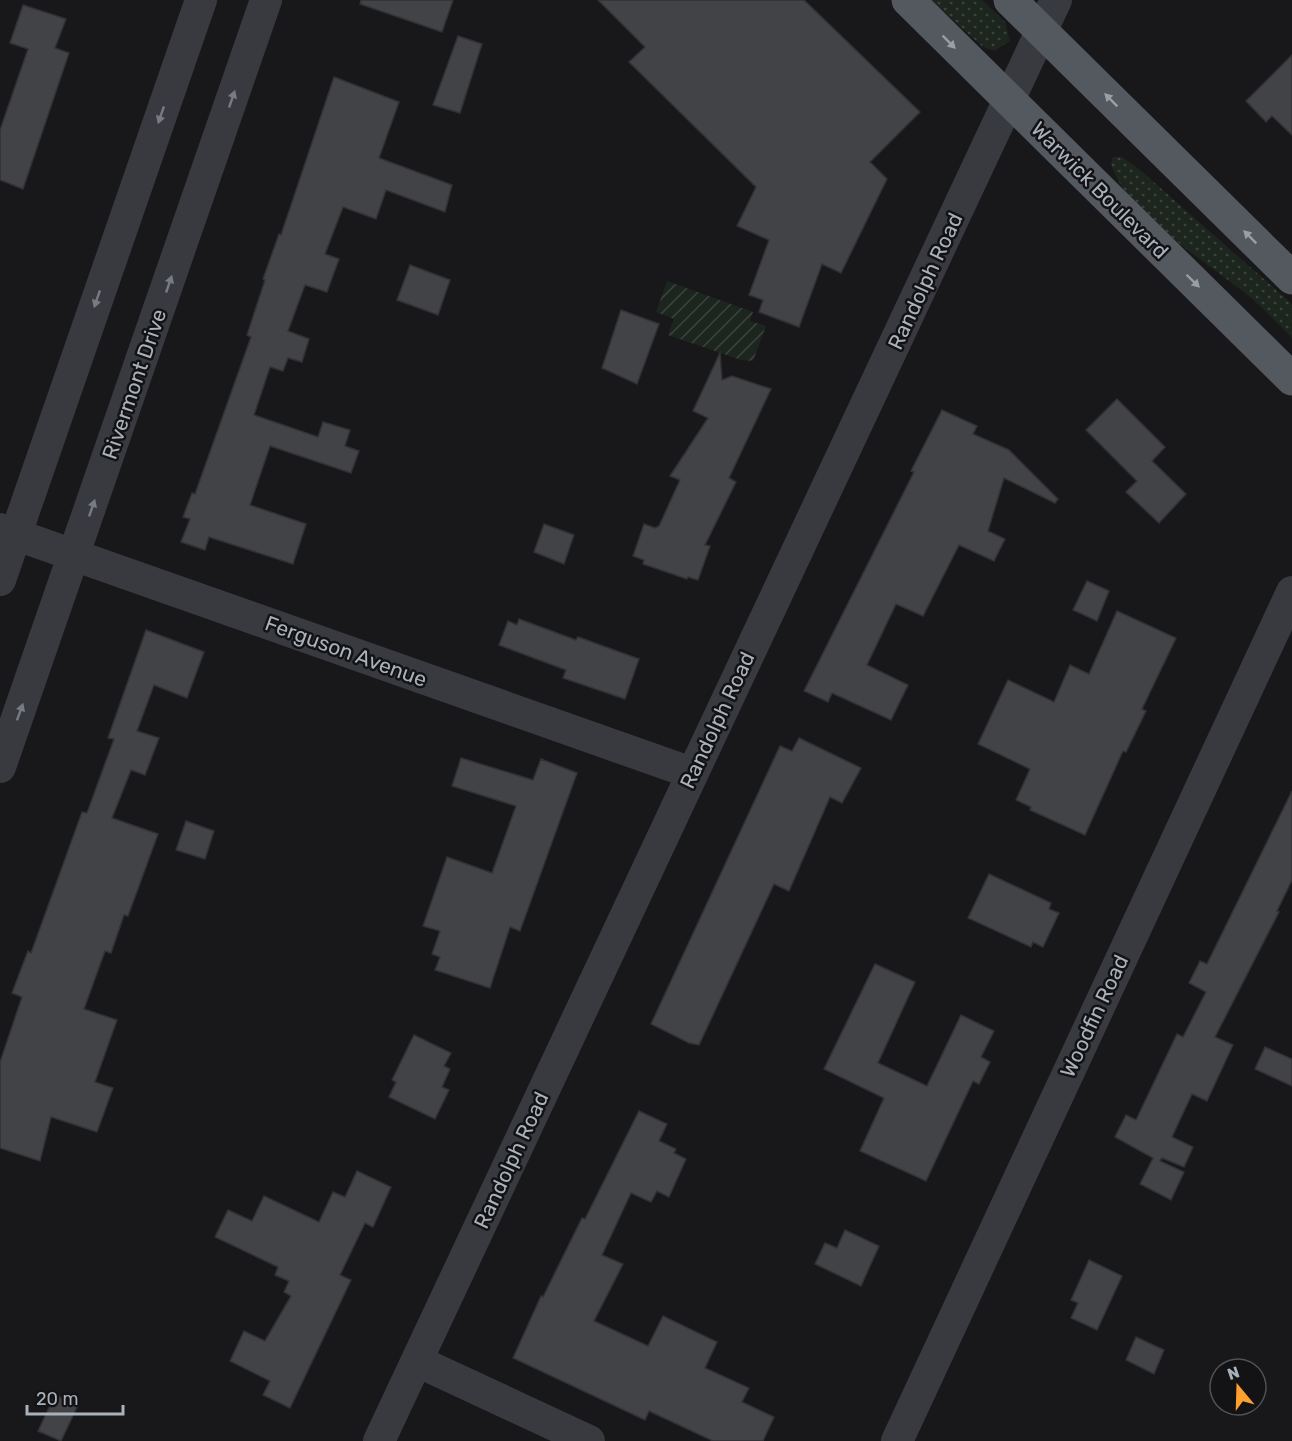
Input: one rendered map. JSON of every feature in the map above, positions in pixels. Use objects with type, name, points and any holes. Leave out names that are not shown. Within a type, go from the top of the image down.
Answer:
[{"type":"main road","name":"Warwick Boulevard","points":[[908,0],[1292,379]]},
{"type":"main road","points":[[1010,0],[1292,278]]},
{"type":"street","points":[[0,580],[8,532],[201,0]]},
{"type":"street","name":"Rivermont Drive","points":[[0,767],[266,0]]},
{"type":"street","name":"Randolph Road","points":[[379,1441],[1056,0]]},
{"type":"street","name":"Ferguson Avenue","points":[[8,532],[692,773]]},
{"type":"street","name":"Woodfin Road","points":[[897,1441],[1292,592]]},
{"type":"street","points":[[417,1361],[589,1441]]},
{"type":"shaded area","points":[[931,0],[982,0],[1005,22],[1010,41],[994,51],[983,47]]},
{"type":"shaded area","points":[[1113,157],[1122,157],[1140,170],[1292,304],[1292,338],[1251,298],[1148,217],[1118,181],[1111,163]]},
{"type":"shaded area","points":[[667,281],[753,312],[750,321],[766,326],[753,361],[741,360],[668,335],[674,319],[656,312]]},
{"type":"building","points":[[361,0],[453,0],[442,32],[360,4]]},
{"type":"building","points":[[598,0],[804,0],[920,112],[870,162],[887,179],[841,273],[822,264],[799,327],[759,312],[763,300],[749,295],[769,240],[737,226],[756,187],[629,62],[645,47]]},
{"type":"building","points":[[23,5],[66,19],[55,48],[69,53],[23,189],[0,180],[0,130],[28,49],[10,43]]},
{"type":"building","points":[[458,36],[482,44],[460,113],[433,105]]},
{"type":"building","points":[[1292,55],[1292,135],[1272,116],[1266,122],[1246,101]]},
{"type":"building","points":[[334,77],[399,102],[379,158],[452,185],[445,212],[386,190],[376,219],[343,207],[325,254],[339,259],[327,292],[305,285],[288,331],[309,339],[302,362],[288,358],[283,371],[270,367],[254,415],[318,437],[323,422],[350,430],[345,446],[359,451],[351,473],[270,446],[250,505],[306,524],[293,564],[209,537],[205,550],[181,542],[190,519],[183,517],[192,493],[195,494],[251,337],[247,335],[265,280],[263,279],[279,234],[281,235]]},
{"type":"building","points":[[410,265],[450,280],[438,315],[397,300]]},
{"type":"building","points":[[621,310],[659,324],[637,384],[602,368]]},
{"type":"building","points":[[720,353],[722,380],[732,376],[771,389],[729,478],[736,482],[705,545],[710,546],[698,580],[688,577],[687,579],[643,564],[644,560],[633,556],[644,524],[655,528],[659,526],[680,480],[670,476],[708,418],[693,411]]},
{"type":"building","points":[[1117,399],[1165,447],[1152,461],[1186,494],[1159,523],[1126,492],[1137,481],[1086,430]]},
{"type":"building","points":[[942,410],[977,426],[973,434],[1009,450],[1058,499],[1055,503],[1004,478],[988,531],[1005,539],[994,561],[959,545],[923,616],[896,604],[867,665],[908,685],[891,720],[832,693],[828,702],[804,691],[914,472],[911,471]]},
{"type":"building","points":[[544,524],[574,535],[564,564],[534,552]]},
{"type":"building","points":[[1087,581],[1109,591],[1097,621],[1073,610]]},
{"type":"building","points":[[1117,611],[1176,638],[1142,709],[1146,711],[1126,752],[1123,751],[1085,835],[1030,810],[1031,807],[1016,800],[1030,769],[978,744],[1008,680],[1054,702],[1070,665],[1089,674]]},
{"type":"building","points":[[519,619],[576,640],[578,637],[639,659],[625,699],[563,678],[566,670],[499,645],[508,621],[517,625]]},
{"type":"building","points":[[146,630],[204,652],[187,698],[154,685],[137,731],[159,738],[145,775],[131,770],[112,818],[158,834],[128,916],[124,915],[111,953],[105,951],[84,1009],[117,1020],[95,1082],[113,1088],[97,1132],[51,1117],[40,1161],[0,1148],[0,1062],[22,997],[12,993],[28,951],[31,953],[82,812],[87,813],[114,739],[108,738]]},
{"type":"building","points":[[799,738],[861,768],[842,803],[830,797],[789,891],[774,884],[699,1045],[689,1043],[651,1024],[780,746],[792,751]]},
{"type":"building","points":[[461,758],[533,780],[541,759],[577,773],[520,931],[510,927],[490,988],[435,970],[440,957],[432,954],[440,931],[423,926],[447,857],[492,873],[516,806],[452,786]]},
{"type":"building","points":[[1292,791],[1292,880],[1277,911],[1279,912],[1215,1037],[1233,1045],[1207,1101],[1192,1094],[1172,1137],[1193,1147],[1184,1167],[1162,1158],[1160,1161],[1184,1172],[1171,1200],[1140,1184],[1153,1158],[1115,1137],[1126,1115],[1136,1120],[1177,1034],[1183,1037],[1206,992],[1189,983],[1200,961],[1207,964]]},
{"type":"building","points":[[186,821],[214,831],[205,859],[176,850]]},
{"type":"building","points":[[989,874],[1051,903],[1049,909],[1059,913],[1043,947],[1033,942],[1031,947],[968,918]]},
{"type":"building","points":[[875,964],[915,982],[878,1063],[927,1086],[961,1015],[994,1031],[981,1057],[990,1062],[979,1084],[973,1081],[926,1181],[860,1151],[884,1098],[824,1069]]},
{"type":"building","points":[[414,1035],[451,1053],[444,1066],[450,1069],[442,1087],[449,1090],[435,1119],[389,1097],[396,1082],[392,1080]]},
{"type":"building","points":[[1265,1047],[1292,1059],[1292,1086],[1255,1069]]},
{"type":"building","points":[[639,1111],[667,1124],[659,1141],[676,1149],[674,1153],[686,1159],[669,1197],[657,1191],[651,1202],[631,1193],[602,1255],[623,1264],[594,1321],[648,1346],[663,1316],[717,1342],[705,1368],[749,1388],[742,1402],[774,1417],[763,1441],[713,1441],[649,1411],[645,1420],[513,1358],[541,1296],[543,1297],[582,1218],[585,1219]]},
{"type":"building","points":[[357,1171],[391,1187],[373,1227],[365,1223],[340,1275],[351,1280],[290,1408],[263,1395],[270,1381],[230,1361],[244,1331],[265,1341],[291,1296],[284,1292],[289,1281],[275,1275],[278,1267],[215,1237],[228,1210],[252,1221],[264,1196],[319,1222],[333,1192],[345,1197]]},
{"type":"building","points":[[845,1230],[879,1246],[861,1286],[815,1264],[825,1243],[837,1248]]},
{"type":"building","points":[[1089,1260],[1122,1276],[1097,1330],[1071,1318],[1078,1303],[1071,1300]]},
{"type":"building","points":[[1136,1337],[1164,1350],[1154,1374],[1126,1360]]},
{"type":"building","points":[[55,1395],[78,1405],[61,1441],[38,1431]]}]
